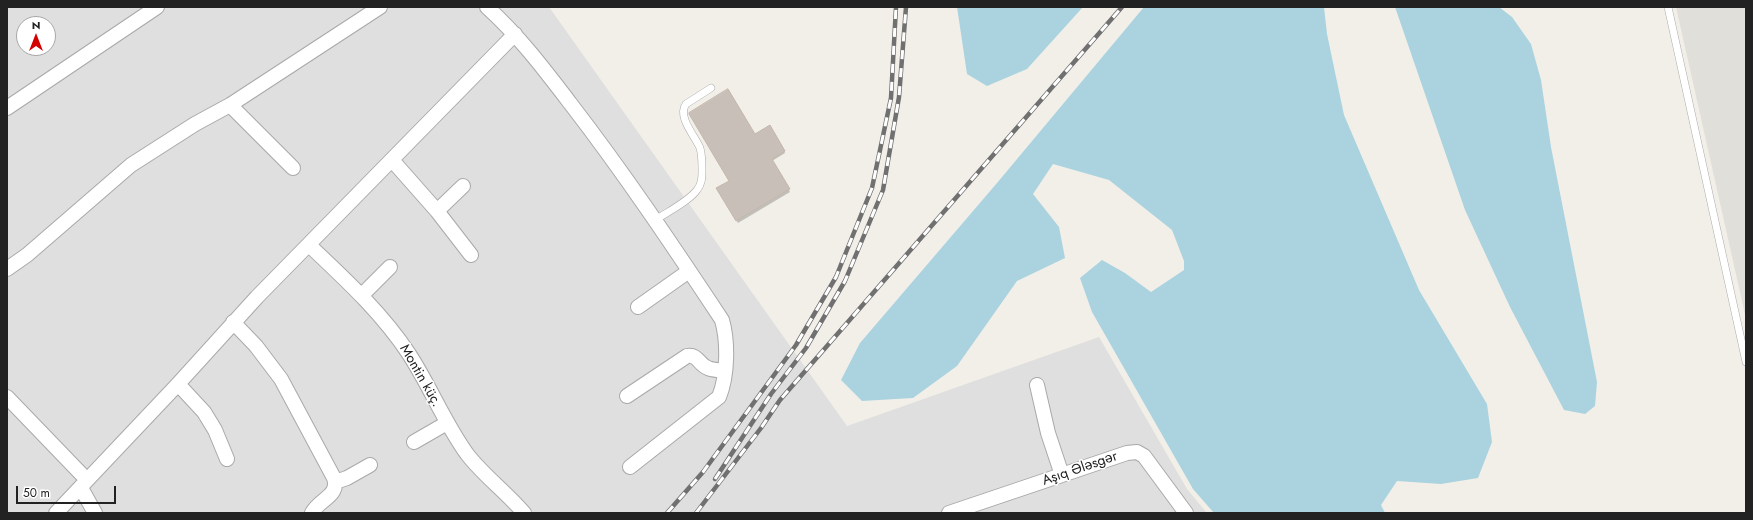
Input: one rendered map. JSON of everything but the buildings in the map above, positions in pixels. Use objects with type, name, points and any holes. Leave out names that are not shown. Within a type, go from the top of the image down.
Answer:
[{"type":"street","points":[[7,108],[158,7]]},
{"type":"street","points":[[7,269],[27,255],[131,165],[195,124],[230,105],[380,7]]},
{"type":"street","points":[[486,7],[515,34],[598,140],[722,320],[726,336],[722,391],[719,397],[630,467]]},
{"type":"street","points":[[56,513],[178,384],[233,322],[515,34]]},
{"type":"street","points":[[230,105],[293,168]]},
{"type":"street","points":[[392,160],[437,210],[471,255]]},
{"type":"street","points":[[437,210],[463,186]]},
{"type":"street","name":"Montin küç.","points":[[309,245],[362,295],[398,338],[410,356],[447,423],[469,456],[524,513]]},
{"type":"street","points":[[362,295],[390,267]]},
{"type":"street","points":[[638,307],[689,271]]},
{"type":"street","points":[[233,322],[256,346],[281,379],[335,482],[334,491],[315,507],[312,513]]},
{"type":"street","points":[[627,396],[687,356],[691,355],[695,357],[707,368],[724,371]]},
{"type":"street","points":[[178,384],[204,412],[215,430],[227,459]]},
{"type":"street","points":[[1037,385],[1048,433],[1062,475]]},
{"type":"street","points":[[7,396],[84,484],[95,513]]},
{"type":"street","points":[[414,442],[447,423]]},
{"type":"street","name":"Aşıq Ələsgər","points":[[949,513],[1127,453],[1137,452],[1144,456],[1186,513]]},
{"type":"street","points":[[335,482],[347,478],[370,465]]},
{"type":"lane","points":[[1668,7],[1746,362]]},
{"type":"lane","points":[[654,221],[698,190],[702,180],[702,156],[700,148],[683,114],[683,108],[686,104],[711,88]]},
{"type":"shaded area","points":[[7,7],[549,7],[847,426],[1099,337],[1187,489],[1207,513],[7,513]]},
{"type":"shaded area","points":[[1676,7],[1746,7],[1746,319]]},
{"type":"water","points":[[957,7],[1083,7],[1027,69],[987,86],[967,74]]},
{"type":"water","points":[[1144,7],[1324,7],[1327,34],[1344,115],[1419,290],[1487,404],[1492,442],[1478,478],[1441,484],[1397,481],[1381,505],[1385,513],[1214,513],[1193,489],[1092,312],[1080,278],[1102,260],[1125,273],[1151,292],[1184,270],[1184,261],[1172,230],[1109,180],[1053,164],[1033,194],[1059,227],[1065,258],[1017,281],[957,366],[913,398],[862,401],[841,380],[860,343],[997,183]]},
{"type":"water","points":[[1395,7],[1499,7],[1512,17],[1531,44],[1541,80],[1551,147],[1597,382],[1595,406],[1585,414],[1564,410],[1510,307],[1465,210]]},
{"type":"railway","points":[[667,513],[703,472],[796,345],[836,277],[872,188],[891,98],[896,7]]},
{"type":"railway","points":[[715,479],[771,394],[806,348],[845,281],[883,190],[899,97],[906,7]]},
{"type":"railway","points":[[696,513],[761,428],[780,400],[1122,7]]}]
